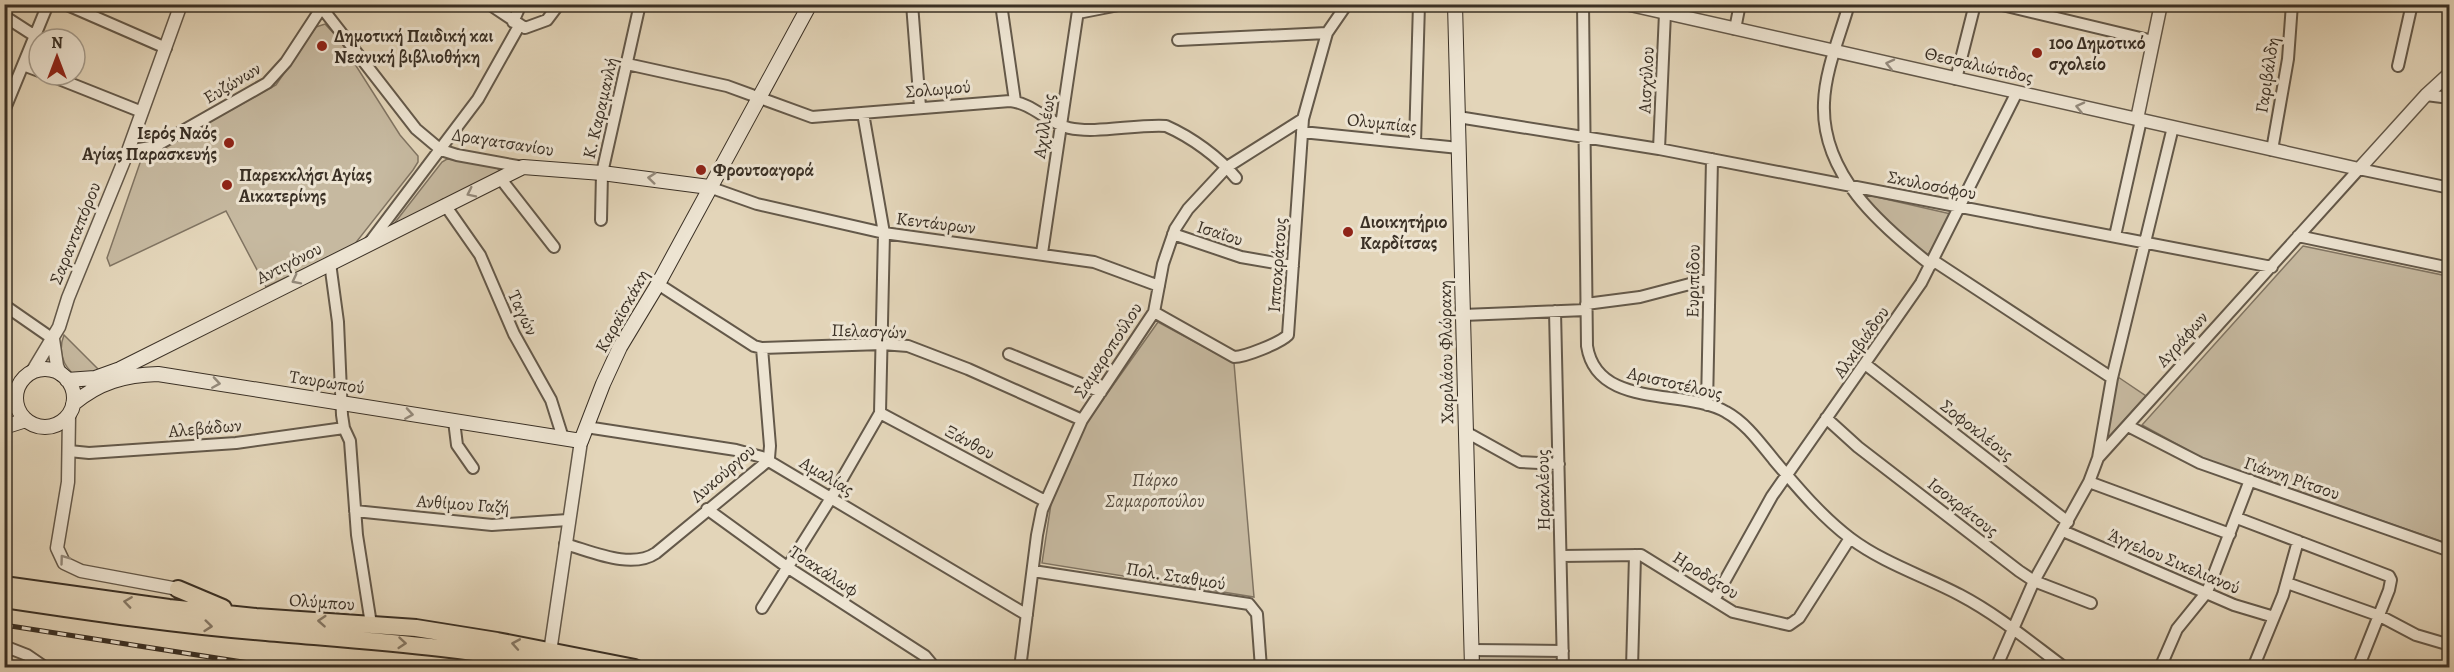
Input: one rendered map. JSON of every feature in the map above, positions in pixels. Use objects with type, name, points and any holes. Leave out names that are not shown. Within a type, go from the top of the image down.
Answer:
[{"type":"main road","name":"Καραϊσκάκη","points":[[581,441],[620,347],[658,284],[810,4]]},
{"type":"main road","name":"Χαριλάου Φλώρακη","points":[[1455,4],[1471,662]]},
{"type":"main road","name":"Δραγατσανίου","points":[[523,167],[602,173],[709,187]]},
{"type":"main road","name":"Αντιγόνου","points":[[64,377],[95,378],[113,372],[523,167]]},
{"type":"main road","points":[[47,370],[64,377],[73,391],[71,410],[58,424],[45,427],[26,420],[17,406],[18,389],[21,382],[32,372],[47,370]]},
{"type":"main road","name":"Ταυρωπού","points":[[71,410],[90,391],[109,382],[123,377],[158,374],[581,441]]},
{"type":"main road","points":[[4,400],[18,389]]},
{"type":"main road","points":[[4,427],[26,420]]},
{"type":"main road","name":"Ολύμπου","points":[[4,585],[169,608],[256,617],[371,624],[450,633],[549,657],[568,668]]},
{"type":"main road","points":[[178,590],[218,606],[256,617]]},
{"type":"main road","name":"Ολύμπου","points":[[4,599],[220,627],[430,645],[635,668]]},
{"type":"street","points":[[39,27],[48,4]]},
{"type":"street","points":[[66,4],[166,48]]},
{"type":"street","points":[[489,4],[516,24],[530,27],[545,22],[559,4]]},
{"type":"street","points":[[369,243],[441,150],[492,77],[516,24],[521,4]]},
{"type":"street","name":"Κ. Καραμανλή","points":[[601,220],[602,173],[640,4]]},
{"type":"street","points":[[912,4],[920,107]]},
{"type":"street","points":[[1001,4],[1015,101],[1060,125],[1075,129],[1166,126],[1179,132],[1227,167],[1236,178]]},
{"type":"street","points":[[1079,9],[1124,4]]},
{"type":"street","points":[[1303,119],[1327,33],[1347,4]]},
{"type":"street","points":[[1415,143],[1419,4]]},
{"type":"street","name":"Αριστοτέλους","points":[[1583,4],[1588,354],[1603,378],[1625,389],[1721,409],[1737,420],[1822,514],[1850,538],[1882,557],[1960,595],[2013,628],[2065,668]]},
{"type":"street","name":"Θεσσαλιώτιδος","points":[[1626,4],[2359,169]]},
{"type":"street","points":[[1735,29],[1740,4]]},
{"type":"street","points":[[1849,4],[1835,51],[1824,101],[1825,130],[1833,156],[1851,187],[1884,227],[1932,263],[2112,378]]},
{"type":"street","points":[[1956,79],[1975,4]]},
{"type":"street","points":[[1998,4],[2154,41]]},
{"type":"street","points":[[2115,236],[2161,4]]},
{"type":"street","name":"Γαριβάλδη","points":[[2272,150],[2288,59],[2292,4]]},
{"type":"street","points":[[2398,66],[2412,4]]},
{"type":"street","name":"Σαρανταπόρου","points":[[32,372],[56,333],[128,151],[166,48],[178,6]]},
{"type":"street","name":"Δραγατσανίου","points":[[323,6],[416,129],[441,150],[523,167]]},
{"type":"street","name":"Ευζώνων","points":[[128,151],[144,150],[156,146],[267,83],[286,62],[323,6]]},
{"type":"street","name":"Αχιλλέως","points":[[1042,253],[1079,9]]},
{"type":"street","name":"Αισχύλου","points":[[1659,149],[1665,13]]},
{"type":"street","points":[[4,16],[27,31]]},
{"type":"street","points":[[1178,40],[1327,33]]},
{"type":"street","points":[[4,111],[7,95],[27,55]]},
{"type":"street","name":"Σολωμού","points":[[627,64],[727,86],[812,117],[1015,101]]},
{"type":"street","points":[[23,65],[27,66]]},
{"type":"street","name":"Αγράφων","points":[[1995,668],[2034,580],[2089,482],[2098,458],[2426,95],[2450,73]]},
{"type":"street","points":[[79,87],[142,112]]},
{"type":"street","name":"Αλκιβιάδου","points":[[1714,600],[1786,474],[1914,294],[1932,263],[2017,92]]},
{"type":"street","points":[[2426,95],[2450,98]]},
{"type":"street","points":[[762,608],[831,498],[880,413],[884,233],[863,113]]},
{"type":"street","name":"Σκυλοσόφου","points":[[1458,117],[1659,149],[2272,267]]},
{"type":"street","name":"Ιπποκράτους","points":[[1154,312],[1234,357],[1240,357],[1282,340],[1288,335],[1303,119]]},
{"type":"street","name":"Σαμαροπούλου","points":[[1020,668],[1037,535],[1046,501],[1082,420],[1154,312],[1173,234],[1188,209],[1227,167],[1303,119]]},
{"type":"street","points":[[2098,458],[2112,378],[2173,127]]},
{"type":"street","name":"Ολυμπίας","points":[[1302,132],[1459,148]]},
{"type":"street","name":"Ευριπίδου","points":[[1707,405],[1712,159]]},
{"type":"street","points":[[2359,169],[2450,188]]},
{"type":"street","points":[[500,178],[554,247]]},
{"type":"street","name":"Κεντάυρων","points":[[709,187],[749,202],[884,233],[1042,253],[1094,262],[1159,286]]},
{"type":"street","name":"Ταγών","points":[[445,205],[480,255],[514,334],[551,400],[563,438]]},
{"type":"street","name":"Ισαΐου","points":[[1173,234],[1241,257],[1293,266]]},
{"type":"street","points":[[2298,237],[2450,268]]},
{"type":"street","points":[[330,262],[338,322],[340,403],[344,428],[350,441],[355,511],[371,624]]},
{"type":"street","points":[[1463,315],[1556,311],[1586,307],[1648,296],[1709,279]]},
{"type":"street","name":"Πελασγών","points":[[658,284],[743,340],[762,348],[882,344],[908,346],[1082,420]]},
{"type":"street","points":[[4,306],[56,333]]},
{"type":"street","name":"Ηρακλέους","points":[[1556,311],[1563,668]]},
{"type":"street","name":"Σαρανταπόρου","points":[[56,333],[57,366],[64,377]]},
{"type":"street","name":"Λυκούργου","points":[[565,543],[623,558],[642,559],[656,553],[768,460],[770,439],[762,348]]},
{"type":"street","points":[[1009,354],[1101,392]]},
{"type":"street","name":"Σοφοκλέους","points":[[1865,364],[2065,527]]},
{"type":"street","points":[[71,410],[68,483],[57,538],[57,548],[64,563],[81,571],[178,590]]},
{"type":"street","name":"Ξάνθου","points":[[880,413],[1046,501]]},
{"type":"street","name":"Ισοκράτους","points":[[1826,418],[1858,447],[2034,580],[2091,603]]},
{"type":"street","points":[[454,421],[457,445],[473,468]]},
{"type":"street","name":"Γιάννη Ρίτσου","points":[[2128,426],[2192,459],[2450,551]]},
{"type":"street","name":"Αμαλίας","points":[[586,427],[736,450],[768,460],[1027,615]]},
{"type":"street","name":"Αλεβάδων","points":[[69,451],[89,453],[236,443],[344,428]]},
{"type":"street","points":[[1466,432],[1520,462],[1559,464]]},
{"type":"street","name":"Καραϊσκάκη","points":[[549,657],[581,441]]},
{"type":"street","points":[[2160,668],[2177,628],[2206,592],[2250,480]]},
{"type":"street","points":[[2089,482],[2230,534]]},
{"type":"street","name":"Τσακάλωφ","points":[[707,509],[786,567],[925,656],[935,668]]},
{"type":"street","name":"Ανθίμου Γαζή","points":[[355,511],[492,525],[568,520]]},
{"type":"street","points":[[2236,519],[2389,576],[2391,580],[2380,616],[2358,668]]},
{"type":"street","name":"Άγγελου Σικελιανού","points":[[2065,527],[2206,592],[2239,606],[2274,616]]},
{"type":"street","name":"Ηροδότου","points":[[1561,556],[1644,556],[1740,614],[1786,624],[1796,622],[1850,538]]},
{"type":"street","points":[[2253,668],[2287,583],[2298,542]]},
{"type":"street","points":[[1632,668],[1635,555]]},
{"type":"street","name":"Πολ. Σταθμού","points":[[1033,571],[1249,604],[1257,614],[1261,668]]},
{"type":"street","points":[[2287,583],[2380,616],[2416,635],[2450,645]]},
{"type":"street","points":[[4,646],[27,655],[46,668]]},
{"type":"street","points":[[1471,662],[1563,651]]},
{"type":"green space","points":[[325,24],[339,39],[400,135],[418,156],[418,162],[413,170],[354,245],[266,287],[226,211],[110,266],[107,258],[141,160],[276,85],[316,27]]},
{"type":"green space","points":[[447,159],[493,164],[500,171],[393,225],[442,162]]},
{"type":"green space","points":[[1859,193],[1951,214],[1927,257],[1914,248]]},
{"type":"green space","points":[[2303,246],[2447,276],[2450,293],[2449,544],[2202,458],[2142,425]]},
{"type":"green space","name":"Πάρκο Σαμαροπούλου","points":[[1158,322],[1234,363],[1254,597],[1042,563],[1051,504],[1087,422]]},
{"type":"green space","points":[[64,335],[101,372],[76,376],[71,372],[64,363],[61,352]]},
{"type":"green space","points":[[2118,377],[2146,396],[2105,441],[2105,439]]},
{"type":"green space","points":[[1479,653],[1558,653],[1558,667],[1479,667]]},
{"type":"railway","points":[[4,625],[281,668]]},
{"type":"place","name":"Δημοτική Παιδική και Νεανική βιβλιοθήκη","points":[[322,46]]},
{"type":"place","name":"10ο Δημοτικό σχολείο","points":[[2037,53]]},
{"type":"place","name":"Ιερός Ναός Αγίας Παρασκευής","points":[[229,143]]},
{"type":"place","name":"Φρουτοαγορά","points":[[701,170]]},
{"type":"place","name":"Παρεκκλήσι Αγίας Αικατερίνης","points":[[227,185]]},
{"type":"place","name":"Διοικητήριο Καρδίτσας","points":[[1348,232]]}]
